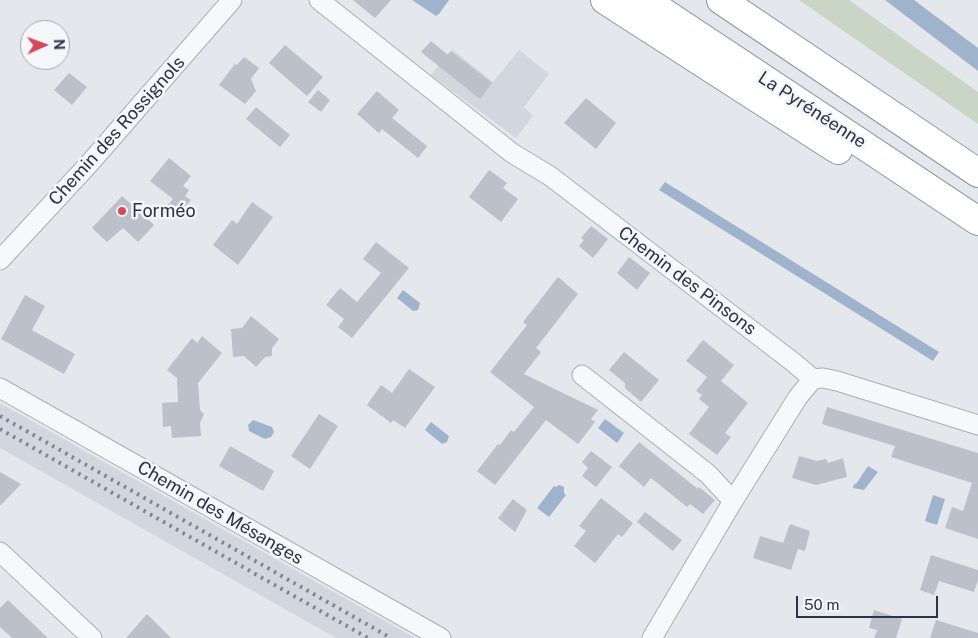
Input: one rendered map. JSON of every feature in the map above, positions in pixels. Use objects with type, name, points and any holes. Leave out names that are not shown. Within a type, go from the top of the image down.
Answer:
[{"type":"highway","points":[[605,0],[857,162],[886,159]]},
{"type":"highway","name":"La Pyrénéenne","points":[[646,0],[978,221]]},
{"type":"highway","points":[[721,0],[978,173]]},
{"type":"street","name":"Chemin des Pinsons","points":[[319,0],[512,152],[550,176],[813,379]]},
{"type":"street","name":"Chemin des Rossignols","points":[[0,260],[88,165],[228,1]]},
{"type":"street","points":[[582,375],[708,474],[733,501]]},
{"type":"street","points":[[652,638],[733,501],[798,397],[813,379],[823,378],[837,381],[978,425]]},
{"type":"street","name":"Chemin des Mésanges","points":[[0,388],[441,638]]},
{"type":"street","points":[[0,552],[92,638]]},
{"type":"shaded area","points":[[452,49],[493,82],[519,50],[549,74],[524,107],[533,116],[516,138],[431,75]]},
{"type":"shaded area","points":[[0,403],[415,638],[336,638],[0,448]]},
{"type":"green space","points":[[799,0],[849,0],[978,92],[978,124]]},
{"type":"water","points":[[412,0],[449,0],[436,16]]},
{"type":"water","points":[[885,0],[914,0],[978,48],[978,71]]},
{"type":"water","points":[[665,182],[939,352],[933,361],[659,190]]},
{"type":"water","points":[[403,290],[420,303],[418,310],[413,311],[397,298]]},
{"type":"water","points":[[605,419],[624,433],[617,443],[598,428]]},
{"type":"water","points":[[253,420],[272,427],[274,432],[271,437],[265,439],[249,431],[248,425]]},
{"type":"water","points":[[431,422],[449,436],[447,442],[442,444],[425,430]]},
{"type":"water","points":[[868,466],[878,472],[864,490],[853,488],[854,484],[856,484]]},
{"type":"water","points":[[554,486],[564,487],[566,495],[549,517],[537,508]]},
{"type":"water","points":[[933,495],[945,499],[937,525],[925,521]]},
{"type":"building","points":[[353,0],[391,0],[375,18]]},
{"type":"building","points":[[431,41],[448,55],[451,51],[492,83],[480,99],[421,52]]},
{"type":"building","points":[[285,45],[323,77],[307,96],[269,63]]},
{"type":"building","points":[[244,57],[259,68],[251,79],[256,91],[245,104],[219,85],[235,64],[237,65]]},
{"type":"building","points":[[69,73],[87,87],[72,105],[54,90]]},
{"type":"building","points":[[318,90],[330,100],[321,112],[308,102]]},
{"type":"building","points":[[377,91],[399,110],[392,118],[427,146],[418,158],[382,129],[379,133],[357,114]]},
{"type":"building","points":[[586,98],[616,123],[596,149],[564,123]]},
{"type":"building","points":[[256,107],[290,135],[280,147],[246,119]]},
{"type":"building","points":[[169,158],[191,176],[183,186],[189,190],[185,196],[191,200],[178,215],[167,206],[173,199],[150,181]]},
{"type":"building","points":[[489,170],[507,183],[503,188],[518,199],[501,222],[469,197]]},
{"type":"building","points":[[122,196],[154,225],[138,242],[123,228],[107,242],[92,228]]},
{"type":"building","points":[[252,202],[273,217],[238,265],[213,245],[232,220],[237,224]]},
{"type":"building","points":[[591,226],[608,239],[593,258],[579,246],[584,240],[581,238]]},
{"type":"building","points":[[376,242],[409,268],[352,338],[338,327],[344,319],[326,305],[340,288],[357,302],[381,273],[363,259]]},
{"type":"building","points":[[629,257],[650,273],[637,290],[617,273]]},
{"type":"building","points":[[558,277],[578,294],[536,348],[541,352],[524,374],[598,410],[591,419],[595,422],[578,444],[546,420],[495,485],[477,471],[498,444],[500,445],[511,430],[514,432],[534,407],[490,372],[527,325],[523,322]]},
{"type":"building","points":[[25,295],[45,306],[32,330],[75,354],[64,374],[1,339]]},
{"type":"building","points":[[251,316],[279,339],[272,348],[272,356],[265,357],[256,367],[244,356],[233,357],[231,329],[242,328]]},
{"type":"building","points":[[202,336],[222,353],[198,383],[200,410],[204,414],[200,423],[201,436],[172,438],[171,426],[163,427],[162,403],[178,402],[177,378],[167,370],[192,338],[197,343]]},
{"type":"building","points":[[703,340],[734,365],[721,381],[748,403],[725,433],[731,437],[717,455],[689,434],[709,407],[699,399],[702,395],[696,391],[707,377],[686,361]]},
{"type":"building","points":[[624,352],[659,380],[641,402],[625,388],[625,383],[609,370]]},
{"type":"building","points":[[409,369],[435,387],[405,428],[393,420],[391,423],[367,405],[381,385],[392,393]]},
{"type":"building","points":[[827,407],[978,453],[978,539],[945,528],[952,507],[963,511],[972,483],[891,457],[895,446],[822,424]]},
{"type":"building","points":[[319,414],[338,426],[310,469],[291,456]]},
{"type":"building","points":[[639,442],[698,489],[699,487],[715,500],[703,514],[690,504],[687,507],[651,478],[644,487],[619,466]]},
{"type":"building","points":[[230,446],[274,471],[263,491],[219,466]]},
{"type":"building","points":[[591,451],[612,467],[596,487],[582,476],[588,468],[582,462]]},
{"type":"building","points":[[799,456],[817,461],[826,459],[828,463],[843,458],[847,477],[816,485],[792,478]]},
{"type":"building","points":[[0,472],[21,484],[0,506]]},
{"type":"building","points":[[601,498],[633,523],[622,537],[618,534],[595,563],[574,546],[586,531],[579,526]]},
{"type":"building","points":[[513,499],[527,510],[515,532],[498,518]]},
{"type":"building","points":[[645,512],[682,540],[673,551],[637,522]]},
{"type":"building","points":[[790,524],[810,531],[805,551],[798,549],[791,570],[753,558],[760,536],[783,543]]},
{"type":"building","points":[[931,555],[978,570],[978,580],[974,592],[939,581],[934,595],[920,590]]},
{"type":"building","points":[[8,600],[48,638],[12,638],[0,627],[0,608]]},
{"type":"building","points":[[874,610],[902,619],[896,638],[874,638],[877,630],[869,628]]},
{"type":"building","points":[[147,614],[171,638],[126,638]]},
{"type":"building","points":[[936,620],[978,633],[978,638],[930,638]]},
{"type":"railway","points":[[0,416],[391,638]]},
{"type":"railway","points":[[0,429],[368,638]]},
{"type":"place","name":"Forméo","points":[[122,211]]}]
